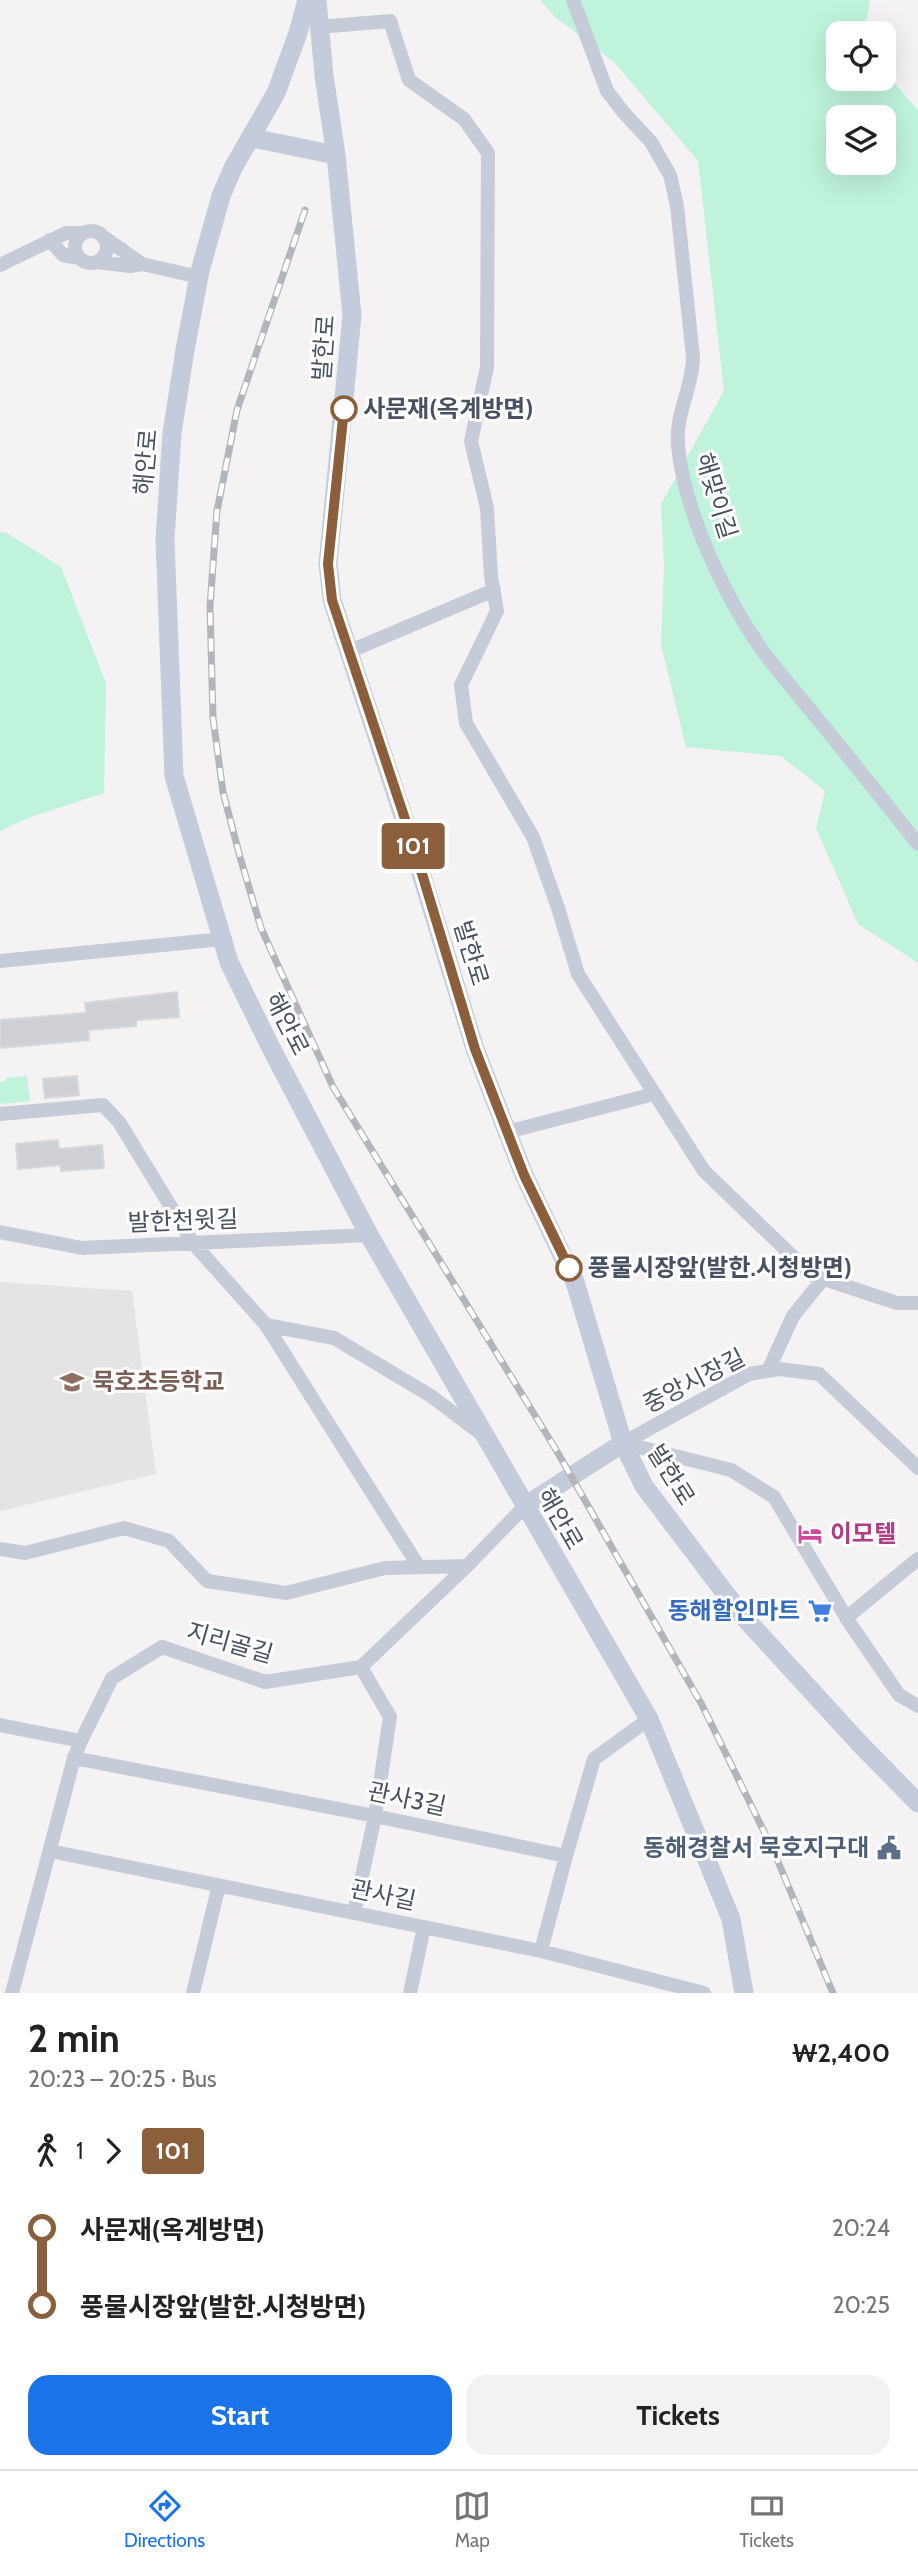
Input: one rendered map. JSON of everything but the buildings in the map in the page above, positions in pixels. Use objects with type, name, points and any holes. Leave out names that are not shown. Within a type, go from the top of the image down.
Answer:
[{"type":"street","name":"해안로","points":[[307,0],[276,93],[233,168],[221,196],[199,277],[172,433],[165,539],[174,776],[229,962],[263,1033],[369,1235],[649,1719],[732,1919],[744,1993]]},
{"type":"street","name":"발한로","points":[[317,0],[352,315],[328,564],[332,600],[410,834],[475,1049],[524,1175],[576,1282],[623,1443],[644,1486],[741,1614],[918,1803]]},
{"type":"street","name":"해맞이길","points":[[573,0],[607,91],[651,142],[670,175],[677,206],[693,357],[693,373],[677,431],[678,446],[687,495],[710,555],[747,627],[771,661],[918,844]]},
{"type":"street","points":[[319,26],[390,21],[409,80],[464,119],[488,153],[486,367],[471,441],[487,509],[497,611],[461,685],[466,723],[533,837],[578,974],[704,1171],[812,1275],[897,1303],[918,1303]]},
{"type":"street","points":[[252,138],[336,155]]},
{"type":"street","points":[[0,265],[66,233],[95,231],[142,264],[199,277]]},
{"type":"street","points":[[79,258],[74,245],[81,233]]},
{"type":"street","points":[[97,262],[107,250],[105,238]]},
{"type":"street","points":[[50,240],[63,254],[85,262],[130,266],[142,264]]},
{"type":"street","points":[[348,652],[494,590]]},
{"type":"street","points":[[0,961],[223,939]]},
{"type":"street","points":[[508,1132],[654,1094]]},
{"type":"street","points":[[0,1114],[103,1105],[119,1122],[193,1243],[266,1325],[419,1567]]},
{"type":"street","name":"발한천윗길","points":[[0,1231],[82,1248],[369,1235]]},
{"type":"street","points":[[768,1371],[793,1315],[824,1279]]},
{"type":"street","points":[[266,1325],[334,1338],[431,1396],[484,1436]]},
{"type":"street","name":"중앙시장길","points":[[623,1443],[749,1374],[779,1369],[819,1374],[918,1468]]},
{"type":"street","points":[[354,1913],[375,1816],[390,1717],[361,1667],[467,1566],[525,1506],[623,1443],[731,1470],[774,1497],[846,1618],[899,1695],[918,1706]]},
{"type":"street","points":[[0,1549],[24,1553],[124,1528],[169,1541],[207,1581],[286,1593],[385,1568],[467,1566]]},
{"type":"street","points":[[846,1618],[918,1559]]},
{"type":"street","name":"지리골길","points":[[12,1993],[74,1758],[112,1678],[162,1647],[265,1682],[361,1667]]},
{"type":"street","points":[[541,1951],[594,1759],[649,1719]]},
{"type":"street","points":[[0,1725],[80,1741]]},
{"type":"street","name":"관사3길","points":[[74,1758],[566,1856]]},
{"type":"street","name":"관사길","points":[[50,1851],[541,1951],[704,1993]]},
{"type":"street","points":[[193,1993],[219,1885]]},
{"type":"street","points":[[410,1993],[424,1927]]},
{"type":"shaded area","name":"묵호초등학교","points":[[0,1282],[132,1291],[156,1474],[0,1511]]},
{"type":"green space","points":[[540,0],[870,0],[866,21],[826,21],[826,91],[896,91],[896,85],[918,110],[918,963],[858,924],[816,828],[825,791],[781,756],[686,747],[661,645],[664,569],[661,504],[724,391],[698,161],[615,63],[555,17]]},
{"type":"green space","points":[[0,532],[5,532],[61,567],[106,683],[104,793],[28,818],[0,831]]},
{"type":"green space","points":[[27,1076],[30,1101],[0,1104],[0,1082],[6,1081],[6,1078]]},
{"type":"railway","points":[[305,210],[237,410],[217,511],[210,606],[213,718],[223,792],[261,928],[333,1087],[555,1448],[702,1705],[774,1852],[833,1993]]},
{"type":"bus line","name":"101","points":[[344,409],[328,564],[332,600],[410,834],[475,1049],[524,1175],[569,1268]]},
{"type":"place","name":"사문재(옥계방면)","points":[[344,409]]},
{"type":"place","name":"풍물시장앞(발한.시청방면)","points":[[569,1268]]},
{"type":"place","name":"묵호초등학교","points":[[72,1382]]},
{"type":"place","name":"이모텔","points":[[810,1534]]},
{"type":"place","name":"동해할인마트","points":[[820,1611]]},
{"type":"place","name":"동해경찰서 묵호지구대","points":[[889,1848]]}]
